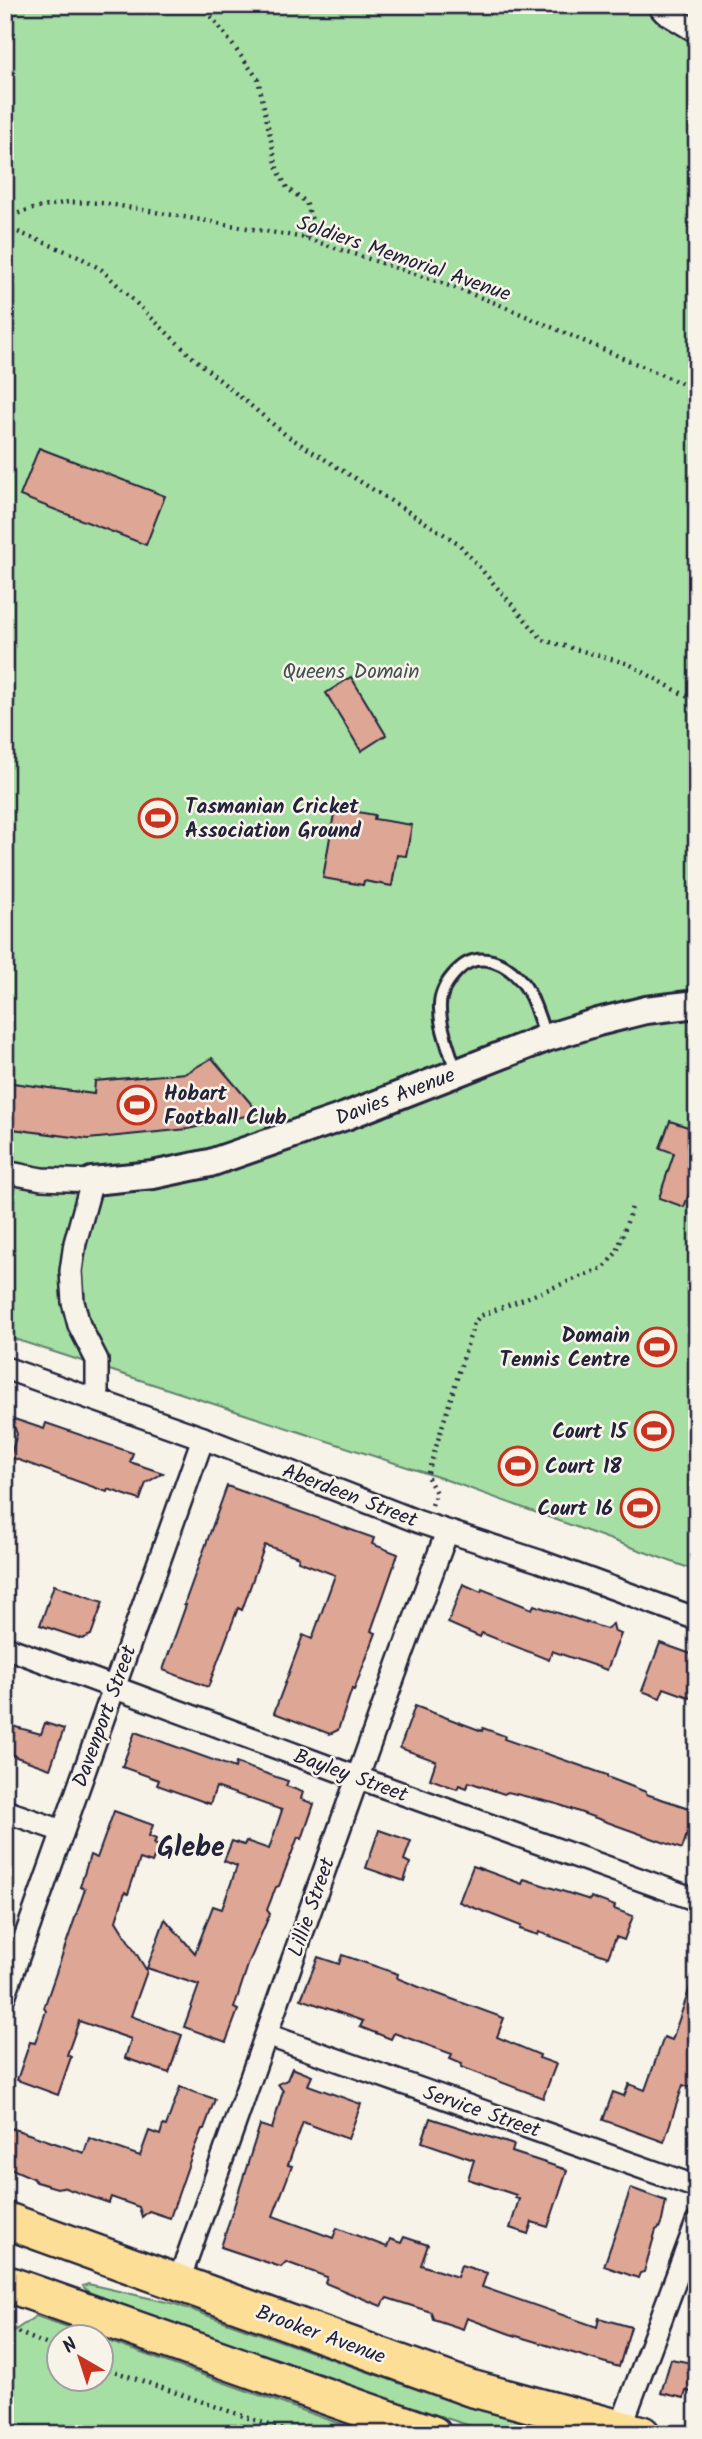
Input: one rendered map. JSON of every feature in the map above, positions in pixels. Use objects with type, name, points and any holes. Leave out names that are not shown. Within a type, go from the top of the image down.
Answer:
[{"type":"highway","name":"Brooker Avenue","points":[[5,2220],[470,2388],[631,2431]]},
{"type":"highway","points":[[5,2283],[433,2434]]},
{"type":"street","points":[[658,5],[664,12],[697,32]]},
{"type":"street","name":"Davies Avenue","points":[[92,1181],[153,1175],[210,1163],[346,1116],[546,1038],[646,1010],[697,1004]]},
{"type":"street","points":[[5,1172],[42,1179],[92,1181],[75,1243],[71,1271],[73,1302],[79,1325],[97,1360],[97,1399]]},
{"type":"street","name":"Aberdeen Street","points":[[5,1368],[203,1438],[447,1532],[539,1561],[697,1619]]},
{"type":"street","name":"Davenport Street","points":[[5,1994],[203,1438]]},
{"type":"street","name":"Lillie Street","points":[[178,2283],[356,1777],[447,1532]]},
{"type":"street","name":"Bayley Street","points":[[5,1647],[697,1900]]},
{"type":"street","points":[[5,1811],[62,1831]]},
{"type":"street","name":"Service Street","points":[[267,2035],[697,2187]]},
{"type":"street","points":[[631,2431],[697,2222]]},
{"type":"lane","points":[[456,1072],[439,1012],[441,994],[458,970],[472,959],[490,959],[509,970],[526,987],[546,1038]]},
{"type":"path","points":[[203,5],[258,79],[277,168],[287,188],[306,202],[312,220],[305,237]]},
{"type":"path","name":"Soldiers Memorial Avenue","points":[[5,218],[29,209],[68,202],[103,203],[305,237],[498,304],[697,390]]},
{"type":"path","points":[[5,227],[78,256],[102,271],[191,356],[286,435],[458,543],[543,640],[629,664],[697,702]]},
{"type":"path","points":[[432,1506],[436,1493],[426,1476],[474,1323],[480,1316],[603,1268],[617,1252],[633,1204]]},
{"type":"path","points":[[5,2327],[46,2344]]},
{"type":"path","points":[[116,2372],[295,2434]]},
{"type":"green space","name":"Queens Domain","points":[[5,5],[697,5],[697,1571],[441,1478],[5,1336]]},
{"type":"green space","points":[[88,2284],[175,2304],[464,2406],[569,2434],[497,2434],[480,2429],[283,2363],[88,2292],[83,2286]]},
{"type":"green space","points":[[36,2316],[59,2324],[46,2324],[46,2394],[116,2394],[116,2344],[368,2434],[75,2434],[5,2422],[5,2337]]},
{"type":"building","points":[[39,448],[165,496],[146,545],[20,496]]},
{"type":"building","points":[[351,677],[386,735],[361,751],[326,693]]},
{"type":"building","points":[[335,808],[375,815],[374,819],[412,825],[406,856],[397,855],[392,886],[364,881],[363,885],[323,878]]},
{"type":"building","points":[[212,1058],[259,1113],[188,1129],[88,1139],[5,1128],[5,1082],[94,1094],[95,1081],[186,1073]]},
{"type":"building","points":[[670,1121],[697,1130],[697,1173],[684,1207],[659,1198],[674,1153],[660,1148]]},
{"type":"building","points":[[11,1418],[44,1429],[46,1423],[133,1453],[130,1462],[163,1473],[146,1483],[140,1500],[108,1489],[107,1492],[10,1457],[17,1434]]},
{"type":"building","points":[[227,1486],[374,1538],[372,1544],[398,1554],[371,1631],[376,1633],[338,1730],[330,1734],[274,1713],[303,1635],[312,1639],[335,1575],[298,1561],[299,1557],[265,1545],[242,1610],[238,1608],[208,1687],[163,1670]]},
{"type":"building","points":[[463,1584],[532,1609],[534,1605],[606,1629],[613,1624],[615,1632],[621,1634],[607,1670],[552,1651],[549,1660],[482,1633],[480,1637],[448,1623]]},
{"type":"building","points":[[54,1585],[103,1602],[91,1635],[82,1639],[40,1625]]},
{"type":"building","points":[[660,1643],[697,1656],[697,1700],[664,1688],[660,1698],[642,1691]]},
{"type":"building","points":[[415,1706],[482,1731],[483,1728],[505,1736],[504,1739],[607,1775],[646,1794],[695,1810],[682,1849],[557,1804],[508,1792],[504,1794],[469,1782],[467,1788],[459,1785],[457,1789],[430,1779],[436,1761],[400,1748]]},
{"type":"building","points":[[45,1723],[64,1729],[50,1769],[5,1753],[5,1724],[41,1734]]},
{"type":"building","points":[[135,1732],[235,1768],[236,1763],[288,1781],[286,1786],[303,1792],[301,1799],[314,1804],[302,1839],[298,1837],[267,1910],[270,1914],[249,1962],[234,2008],[238,2010],[226,2042],[184,2027],[199,1985],[147,1968],[165,1919],[195,1953],[213,1906],[222,1909],[237,1866],[224,1861],[232,1841],[244,1845],[246,1841],[269,1849],[282,1810],[216,1787],[210,1804],[157,1785],[159,1780],[122,1767]]},
{"type":"building","points":[[114,1811],[153,1825],[149,1836],[156,1839],[154,1844],[159,1846],[152,1863],[140,1859],[116,1921],[147,1971],[131,2016],[182,2035],[169,2073],[125,2058],[131,2039],[79,2021],[67,2055],[71,2057],[58,2095],[17,2080],[30,2042],[35,2043],[46,2011],[44,2008],[85,1889],[80,1887],[90,1855],[97,1858]]},
{"type":"building","points":[[379,1830],[411,1841],[404,1860],[410,1863],[404,1881],[366,1868]]},
{"type":"building","points":[[473,1866],[522,1884],[524,1879],[615,1906],[614,1909],[633,1916],[624,1940],[616,1937],[608,1957],[539,1932],[538,1935],[520,1929],[521,1926],[459,1902]]},
{"type":"building","points":[[342,1955],[398,1974],[397,1978],[504,2018],[497,2037],[556,2064],[543,2098],[461,2067],[462,2064],[450,2059],[452,2054],[394,2033],[391,2039],[360,2027],[363,2021],[301,1999],[318,1957],[339,1964]]},
{"type":"building","points":[[694,1976],[697,1977],[697,2090],[683,2085],[664,2142],[603,2120],[613,2092],[624,2096],[629,2084],[645,2090],[664,2037],[672,2040]]},
{"type":"building","points":[[292,2068],[312,2076],[308,2085],[361,2104],[348,2139],[303,2122],[288,2165],[292,2166],[273,2216],[333,2238],[337,2228],[387,2247],[390,2239],[401,2243],[404,2237],[428,2245],[421,2265],[457,2277],[461,2265],[487,2273],[482,2287],[597,2327],[599,2318],[631,2327],[619,2367],[467,2318],[463,2329],[433,2319],[431,2312],[387,2298],[381,2306],[325,2283],[327,2277],[286,2262],[281,2267],[221,2247],[260,2125],[272,2129],[283,2091],[278,2084],[287,2080]]},
{"type":"building","points":[[180,2087],[215,2099],[170,2218],[149,2211],[142,2217],[139,2207],[111,2197],[109,2203],[62,2187],[36,2182],[33,2178],[5,2166],[5,2126],[84,2153],[89,2138],[140,2156],[149,2131],[160,2135],[163,2125],[166,2126]]},
{"type":"building","points":[[430,2118],[514,2145],[512,2152],[567,2170],[548,2227],[532,2222],[528,2234],[510,2228],[519,2199],[515,2198],[516,2195],[468,2179],[474,2160],[422,2142]]},
{"type":"building","points":[[631,2188],[666,2201],[644,2272],[640,2273],[638,2278],[604,2266]]},
{"type":"building","points":[[671,2359],[697,2364],[697,2393],[686,2391],[684,2398],[661,2393]]},
{"type":"place","name":"Tasmanian Cricket Association Ground","points":[[158,818]]},
{"type":"place","name":"Hobart Football Club","points":[[137,1105]]},
{"type":"place","name":"Domain Tennis Centre","points":[[657,1347]]},
{"type":"place","name":"Court 15","points":[[654,1431]]},
{"type":"place","name":"Court 18","points":[[518,1466]]},
{"type":"place","name":"Court 16","points":[[640,1508]]},
{"type":"district","name":"Glebe","points":[[191,1846]]}]
